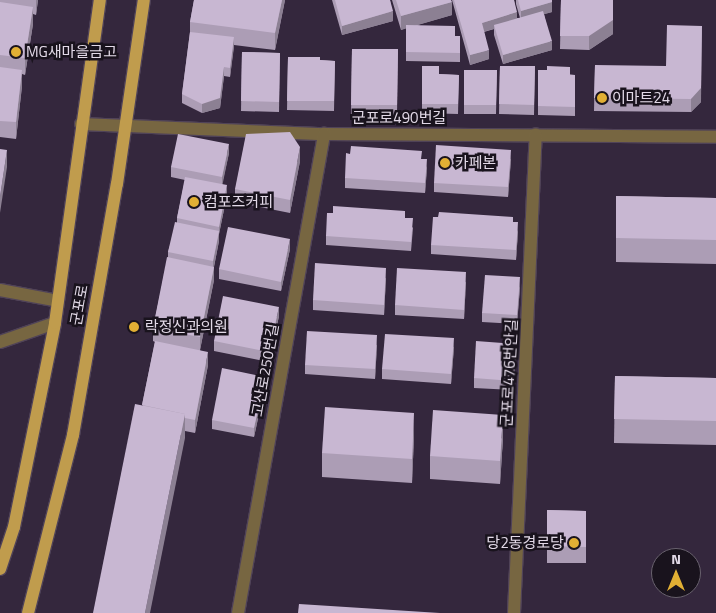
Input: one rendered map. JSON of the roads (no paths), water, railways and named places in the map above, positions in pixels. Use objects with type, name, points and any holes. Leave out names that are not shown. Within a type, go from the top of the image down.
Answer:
[{"type":"main road","name":"군포로","points":[[0,569],[14,527],[58,301],[81,124],[100,0]]},
{"type":"main road","name":"군포로","points":[[28,613],[73,435],[126,127],[144,0]]},
{"type":"street","name":"군포로490번길","points":[[81,124],[324,134],[716,138]]},
{"type":"street","name":"고산로250번길","points":[[238,613],[324,134]]},
{"type":"street","name":"군포로476번안길","points":[[514,613],[536,135]]},
{"type":"street","name":"군포로","points":[[0,290],[58,301]]},
{"type":"street","points":[[0,342],[54,323]]},
{"type":"place","name":"MG새마을금고","points":[[16,52]]},
{"type":"place","name":"이마트24","points":[[602,98]]},
{"type":"place","name":"카페본","points":[[445,163]]},
{"type":"place","name":"컴포즈커피","points":[[194,202]]},
{"type":"place","name":"락정신과의원","points":[[134,327]]},
{"type":"place","name":"당2동경로당","points":[[574,543]]}]
